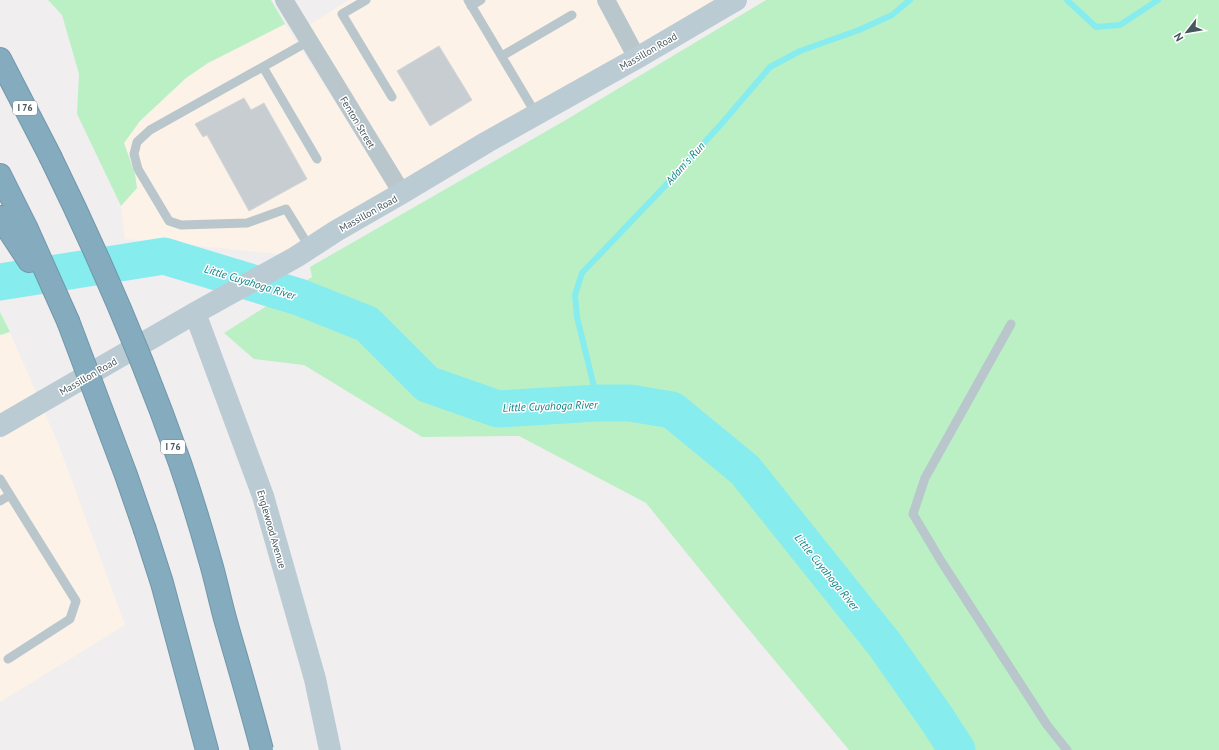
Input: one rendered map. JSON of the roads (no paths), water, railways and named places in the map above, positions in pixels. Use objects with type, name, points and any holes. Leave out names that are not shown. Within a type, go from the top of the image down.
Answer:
[{"type":"highway","name":"I 76","points":[[0,59],[84,226],[123,315],[153,392],[180,464],[210,561],[262,750]]},
{"type":"highway","points":[[2,178],[26,227],[68,321],[126,475],[162,583],[207,750]]},
{"type":"highway","points":[[0,217],[68,321]]},
{"type":"street","name":"Fenton Street","points":[[284,0],[402,194]]},
{"type":"street","points":[[606,0],[637,58]]},
{"type":"street","name":"Massillon Road","points":[[0,426],[195,313],[303,253],[336,231],[402,194],[487,142],[637,58],[736,0]]},
{"type":"street","name":"Englewood Avenue","points":[[195,313],[263,496],[315,679],[330,750]]},
{"type":"lane","points":[[366,0],[342,14],[392,97]]},
{"type":"lane","points":[[481,0],[469,3],[536,114]]},
{"type":"lane","points":[[502,56],[572,15]]},
{"type":"lane","points":[[303,253],[286,209],[247,223],[181,225],[169,221],[138,169],[134,154],[137,142],[150,130],[263,67],[312,46]]},
{"type":"lane","points":[[263,67],[317,159]]},
{"type":"lane","points":[[1011,324],[926,478],[914,514],[942,562],[1048,725],[1067,750]]},
{"type":"lane","points":[[0,479],[76,601],[70,619],[8,659]]},
{"type":"lane","points":[[0,501],[10,495]]},
{"type":"waterway","name":"Adam's Run","points":[[598,403],[577,317],[575,295],[582,273],[665,186],[770,67],[800,51],[859,30],[892,15],[910,0]]},
{"type":"waterway","name":"Adam's Run","points":[[1067,0],[1096,27],[1120,25],[1158,0]]},
{"type":"waterway","name":"Little Cuyahoga River","points":[[0,282],[164,256],[299,297],[367,324],[427,384],[498,409],[598,403],[630,403],[672,410],[745,470],[885,645],[957,750]]}]
